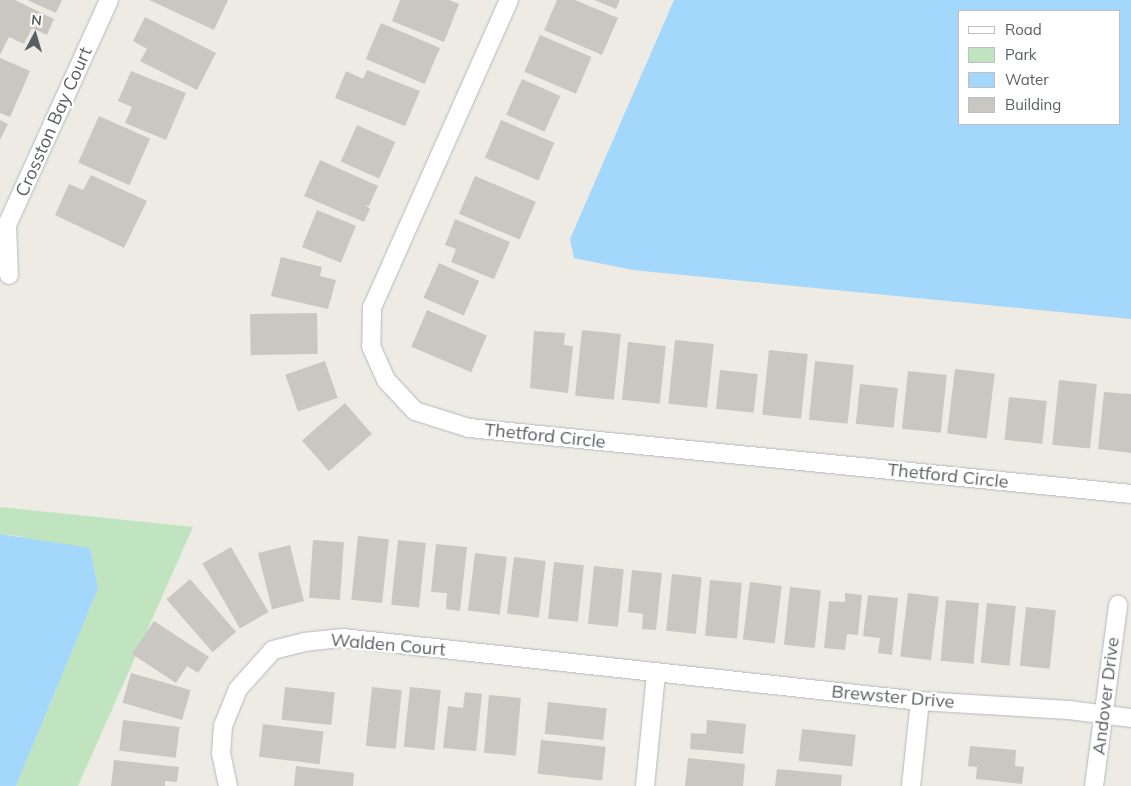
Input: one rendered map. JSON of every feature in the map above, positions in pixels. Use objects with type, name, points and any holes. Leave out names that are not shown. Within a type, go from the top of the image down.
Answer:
[{"type":"street","name":"Crosston Bay Court","points":[[9,275],[7,225],[109,0]]},
{"type":"street","name":"Thetford Circle","points":[[509,0],[372,307],[371,346],[386,380],[415,411],[469,428],[1131,494]]},
{"type":"street","name":"Andover Drive","points":[[1094,786],[1118,605]]},
{"type":"street","name":"Walden Court","points":[[228,786],[221,754],[223,726],[238,689],[273,650],[304,642],[343,638],[656,674]]},
{"type":"street","name":"Brewster Drive","points":[[656,674],[920,701],[1104,714],[1131,718]]},
{"type":"street","points":[[645,786],[656,674]]},
{"type":"street","points":[[911,786],[920,701]]},
{"type":"green space","points":[[0,507],[193,527],[78,786],[16,786],[98,589],[19,536],[0,534]]},
{"type":"water","points":[[674,0],[1131,0],[1131,319],[633,270],[574,258],[570,239]]},
{"type":"water","points":[[0,534],[90,548],[98,589],[16,786],[0,786]]},
{"type":"building","points":[[0,0],[15,0],[54,19],[47,35],[32,28],[24,44],[9,37],[0,55]]},
{"type":"building","points":[[27,0],[62,0],[56,13]]},
{"type":"building","points":[[149,0],[228,0],[214,30]]},
{"type":"building","points":[[400,0],[449,0],[459,4],[444,42],[392,21]]},
{"type":"building","points":[[557,0],[575,0],[618,18],[602,55],[544,30]]},
{"type":"building","points":[[594,0],[620,0],[616,9]]},
{"type":"building","points":[[145,17],[216,53],[197,90],[140,61],[147,49],[133,41]]},
{"type":"building","points":[[381,23],[440,48],[425,84],[366,59]]},
{"type":"building","points":[[540,35],[592,57],[576,94],[524,72]]},
{"type":"building","points":[[0,58],[30,71],[10,117],[0,113]]},
{"type":"building","points":[[367,70],[420,91],[405,126],[335,98],[346,71],[363,79]]},
{"type":"building","points":[[131,71],[186,93],[166,140],[125,123],[132,107],[118,101]]},
{"type":"building","points":[[522,79],[560,96],[545,132],[506,115]]},
{"type":"building","points":[[99,116],[150,139],[129,185],[78,163]]},
{"type":"building","points":[[0,120],[8,124],[0,140]]},
{"type":"building","points":[[501,120],[554,143],[538,180],[485,158]]},
{"type":"building","points":[[357,125],[395,142],[379,179],[341,162]]},
{"type":"building","points":[[320,160],[378,186],[369,206],[365,204],[370,209],[364,222],[304,196]]},
{"type":"building","points":[[91,175],[147,201],[124,248],[55,215],[69,184],[83,190]]},
{"type":"building","points":[[475,176],[536,202],[520,240],[459,214]]},
{"type":"building","points":[[317,210],[356,226],[341,263],[302,247]]},
{"type":"building","points":[[455,219],[510,242],[494,279],[451,262],[456,249],[445,245]]},
{"type":"building","points":[[281,257],[322,267],[320,276],[336,280],[328,309],[271,296]]},
{"type":"building","points":[[439,263],[479,281],[464,316],[424,298]]},
{"type":"building","points":[[427,310],[487,335],[471,372],[411,347]]},
{"type":"building","points":[[317,313],[318,354],[251,355],[250,314]]},
{"type":"building","points":[[582,330],[621,334],[614,400],[575,396]]},
{"type":"building","points":[[534,331],[565,333],[564,345],[573,346],[568,393],[530,388]]},
{"type":"building","points":[[675,340],[714,344],[707,408],[668,404]]},
{"type":"building","points":[[628,342],[666,346],[660,404],[622,400]]},
{"type":"building","points":[[769,350],[808,354],[801,419],[762,415]]},
{"type":"building","points":[[325,361],[338,398],[298,412],[285,375]]},
{"type":"building","points":[[815,361],[854,365],[848,424],[809,420]]},
{"type":"building","points":[[955,369],[995,374],[987,438],[947,434]]},
{"type":"building","points":[[720,370],[758,374],[754,413],[716,409]]},
{"type":"building","points":[[908,371],[947,375],[941,433],[902,429]]},
{"type":"building","points":[[1059,380],[1097,384],[1090,449],[1052,445]]},
{"type":"building","points":[[860,384],[898,388],[894,428],[856,424]]},
{"type":"building","points":[[1104,392],[1131,394],[1131,453],[1098,449]]},
{"type":"building","points":[[1009,397],[1047,401],[1042,444],[1005,440]]},
{"type":"building","points":[[345,403],[372,434],[329,471],[302,440]]},
{"type":"building","points":[[358,536],[389,539],[382,603],[351,600]]},
{"type":"building","points":[[313,540],[344,542],[340,600],[309,598]]},
{"type":"building","points":[[398,540],[426,543],[419,608],[391,605]]},
{"type":"building","points":[[436,544],[467,547],[460,611],[446,609],[447,593],[431,592]]},
{"type":"building","points":[[290,545],[304,601],[272,609],[258,553]]},
{"type":"building","points":[[231,547],[268,612],[240,628],[202,564]]},
{"type":"building","points":[[475,553],[507,557],[500,614],[468,611]]},
{"type":"building","points":[[514,557],[546,561],[539,617],[507,614]]},
{"type":"building","points":[[554,562],[584,565],[578,622],[548,619]]},
{"type":"building","points":[[594,566],[624,569],[618,627],[588,624]]},
{"type":"building","points":[[632,570],[662,573],[656,630],[642,629],[643,614],[628,612]]},
{"type":"building","points":[[672,574],[702,577],[696,634],[666,631]]},
{"type":"building","points":[[190,579],[236,632],[213,652],[167,599]]},
{"type":"building","points":[[710,580],[742,583],[737,639],[705,636]]},
{"type":"building","points":[[750,582],[782,586],[775,643],[743,640]]},
{"type":"building","points":[[790,587],[821,590],[815,648],[784,645]]},
{"type":"building","points":[[845,593],[862,595],[858,635],[847,634],[845,650],[824,648],[829,601],[845,602]]},
{"type":"building","points":[[908,593],[939,597],[931,660],[900,657]]},
{"type":"building","points":[[868,595],[898,598],[892,655],[878,653],[880,638],[863,636]]},
{"type":"building","points":[[946,600],[979,603],[974,664],[941,661]]},
{"type":"building","points":[[987,603],[1016,606],[1010,666],[981,663]]},
{"type":"building","points":[[1026,607],[1056,610],[1050,669],[1020,666]]},
{"type":"building","points":[[154,621],[209,657],[198,673],[187,666],[176,683],[132,654]]},
{"type":"building","points":[[131,673],[191,690],[182,720],[122,703]]},
{"type":"building","points":[[285,687],[335,692],[331,725],[282,720]]},
{"type":"building","points":[[372,687],[402,690],[396,749],[366,746]]},
{"type":"building","points":[[410,687],[441,690],[435,750],[404,747]]},
{"type":"building","points":[[465,692],[482,694],[476,751],[443,748],[448,706],[463,708]]},
{"type":"building","points":[[489,695],[521,698],[516,756],[484,753]]},
{"type":"building","points":[[548,702],[607,708],[603,740],[545,734]]},
{"type":"building","points":[[123,720],[180,727],[176,758],[119,751]]},
{"type":"building","points":[[707,720],[746,724],[743,754],[690,749],[691,733],[706,734]]},
{"type":"building","points":[[263,724],[324,731],[320,764],[259,757]]},
{"type":"building","points":[[802,729],[856,735],[852,766],[799,761]]},
{"type":"building","points":[[541,740],[606,747],[602,781],[537,774]]},
{"type":"building","points":[[970,746],[1016,750],[1015,766],[1024,767],[1022,784],[976,779],[977,767],[968,766]]},
{"type":"building","points":[[688,758],[745,764],[743,786],[685,786]]},
{"type":"building","points":[[114,760],[179,767],[177,782],[165,781],[165,786],[111,786]]},
{"type":"building","points":[[296,766],[354,773],[353,786],[294,786]]},
{"type":"building","points":[[777,769],[842,775],[841,786],[775,786]]}]
